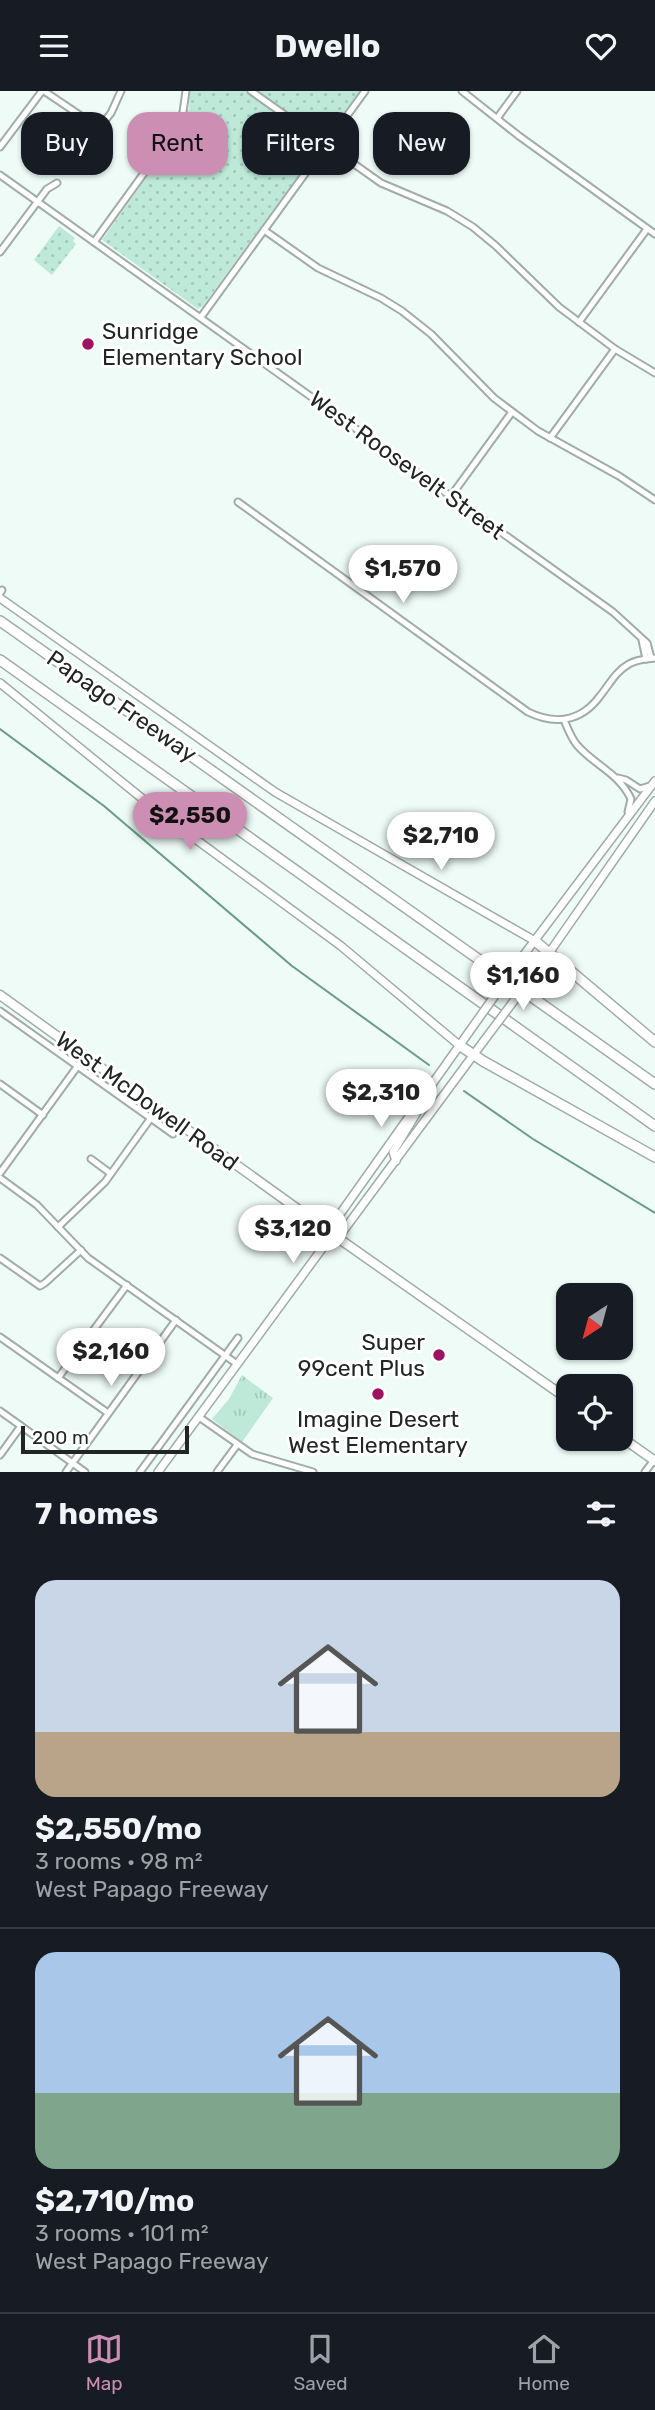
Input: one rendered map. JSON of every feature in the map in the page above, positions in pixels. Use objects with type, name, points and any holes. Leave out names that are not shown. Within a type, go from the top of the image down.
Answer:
[{"type":"highway","name":"Papago Freeway","points":[[0,619],[655,1084]]},
{"type":"highway","name":"Papago Freeway","points":[[0,660],[655,1126]]},
{"type":"highway","points":[[535,940],[655,1042]]},
{"type":"highway","points":[[455,1041],[474,1055],[655,1157]]},
{"type":"main road","points":[[1,594],[275,792],[535,940]]},
{"type":"main road","points":[[0,683],[160,813],[341,946],[455,1041]]},
{"type":"main road","points":[[158,1472],[324,1246],[328,1231],[445,1064],[455,1041],[469,1032],[653,784]]},
{"type":"main road","points":[[324,1246],[338,1238],[440,1102],[540,966],[654,803]]},
{"type":"main road","name":"West McDowell Road","points":[[0,995],[556,1391]]},
{"type":"main road","points":[[396,1161],[393,1152],[416,1114],[424,1092]]},
{"type":"main road","points":[[633,1445],[654,1460]]},
{"type":"street","points":[[0,147],[43,91],[99,128],[111,113],[121,91]]},
{"type":"street","points":[[94,242],[176,129],[183,112],[186,91]]},
{"type":"street","points":[[251,91],[281,112]]},
{"type":"street","points":[[350,112],[365,91]]},
{"type":"street","points":[[462,91],[519,136],[655,234]]},
{"type":"street","points":[[498,117],[517,91]]},
{"type":"street","points":[[359,167],[381,183],[447,211],[473,227],[550,299],[615,349],[655,373]]},
{"type":"street","name":"West Roosevelt Street","points":[[0,175],[613,612],[647,643],[651,658]]},
{"type":"street","points":[[201,317],[304,175]]},
{"type":"street","points":[[0,252],[47,189],[57,183]]},
{"type":"street","points":[[579,322],[648,229]]},
{"type":"street","points":[[264,230],[318,268],[382,298],[413,318],[479,386],[512,412],[550,438],[655,500]]},
{"type":"street","points":[[550,438],[615,349]]},
{"type":"street","points":[[451,496],[512,412]]},
{"type":"street","points":[[238,502],[528,712],[539,717],[564,720],[581,714],[592,706],[622,668],[634,661],[651,658]]},
{"type":"street","points":[[564,720],[570,735],[580,748],[618,778],[629,793],[632,803],[621,827]]},
{"type":"street","points":[[618,778],[640,789],[653,784]]},
{"type":"street","points":[[644,796],[654,803]]},
{"type":"street","name":"West McDowell Road","points":[[0,1011],[173,1134]]},
{"type":"street","points":[[85,1056],[0,1176],[37,1205],[88,1258],[237,1364]]},
{"type":"street","points":[[0,1084],[43,1115]]},
{"type":"street","points":[[58,1227],[98,1189],[158,1108]]},
{"type":"street","points":[[91,1159],[110,1173]]},
{"type":"street","points":[[0,1258],[40,1286],[80,1250]]},
{"type":"street","points":[[58,1378],[127,1285]]},
{"type":"street","points":[[66,1472],[176,1320]]},
{"type":"street","points":[[0,1337],[108,1413]]},
{"type":"street","points":[[139,1472],[238,1338]]},
{"type":"street","points":[[0,1411],[85,1472]]},
{"type":"street","points":[[198,1417],[237,1445],[260,1457],[294,1469],[313,1472]]},
{"type":"street","points":[[0,1455],[21,1426]]},
{"type":"street","points":[[217,1472],[237,1445]]},
{"type":"street","points":[[645,1472],[654,1460]]},
{"type":"green space","points":[[190,91],[360,91],[345,112],[242,112],[242,175],[299,175],[198,309],[102,240],[148,175],[228,175],[228,112],[188,112]]},
{"type":"green space","points":[[59,226],[75,238],[73,241],[76,244],[52,275],[34,260]]},
{"type":"green space","points":[[242,1375],[273,1398],[242,1442],[212,1419],[229,1399]]},
{"type":"waterway","points":[[0,729],[104,806],[292,966],[429,1065]]},
{"type":"waterway","points":[[464,1091],[533,1139],[655,1213]]},
{"type":"place","name":"Sunridge Elementary School","points":[[88,344]]},
{"type":"place","name":"Super 99cent Plus","points":[[439,1355]]},
{"type":"place","name":"Imagine Desert West Elementary","points":[[378,1394]]}]
